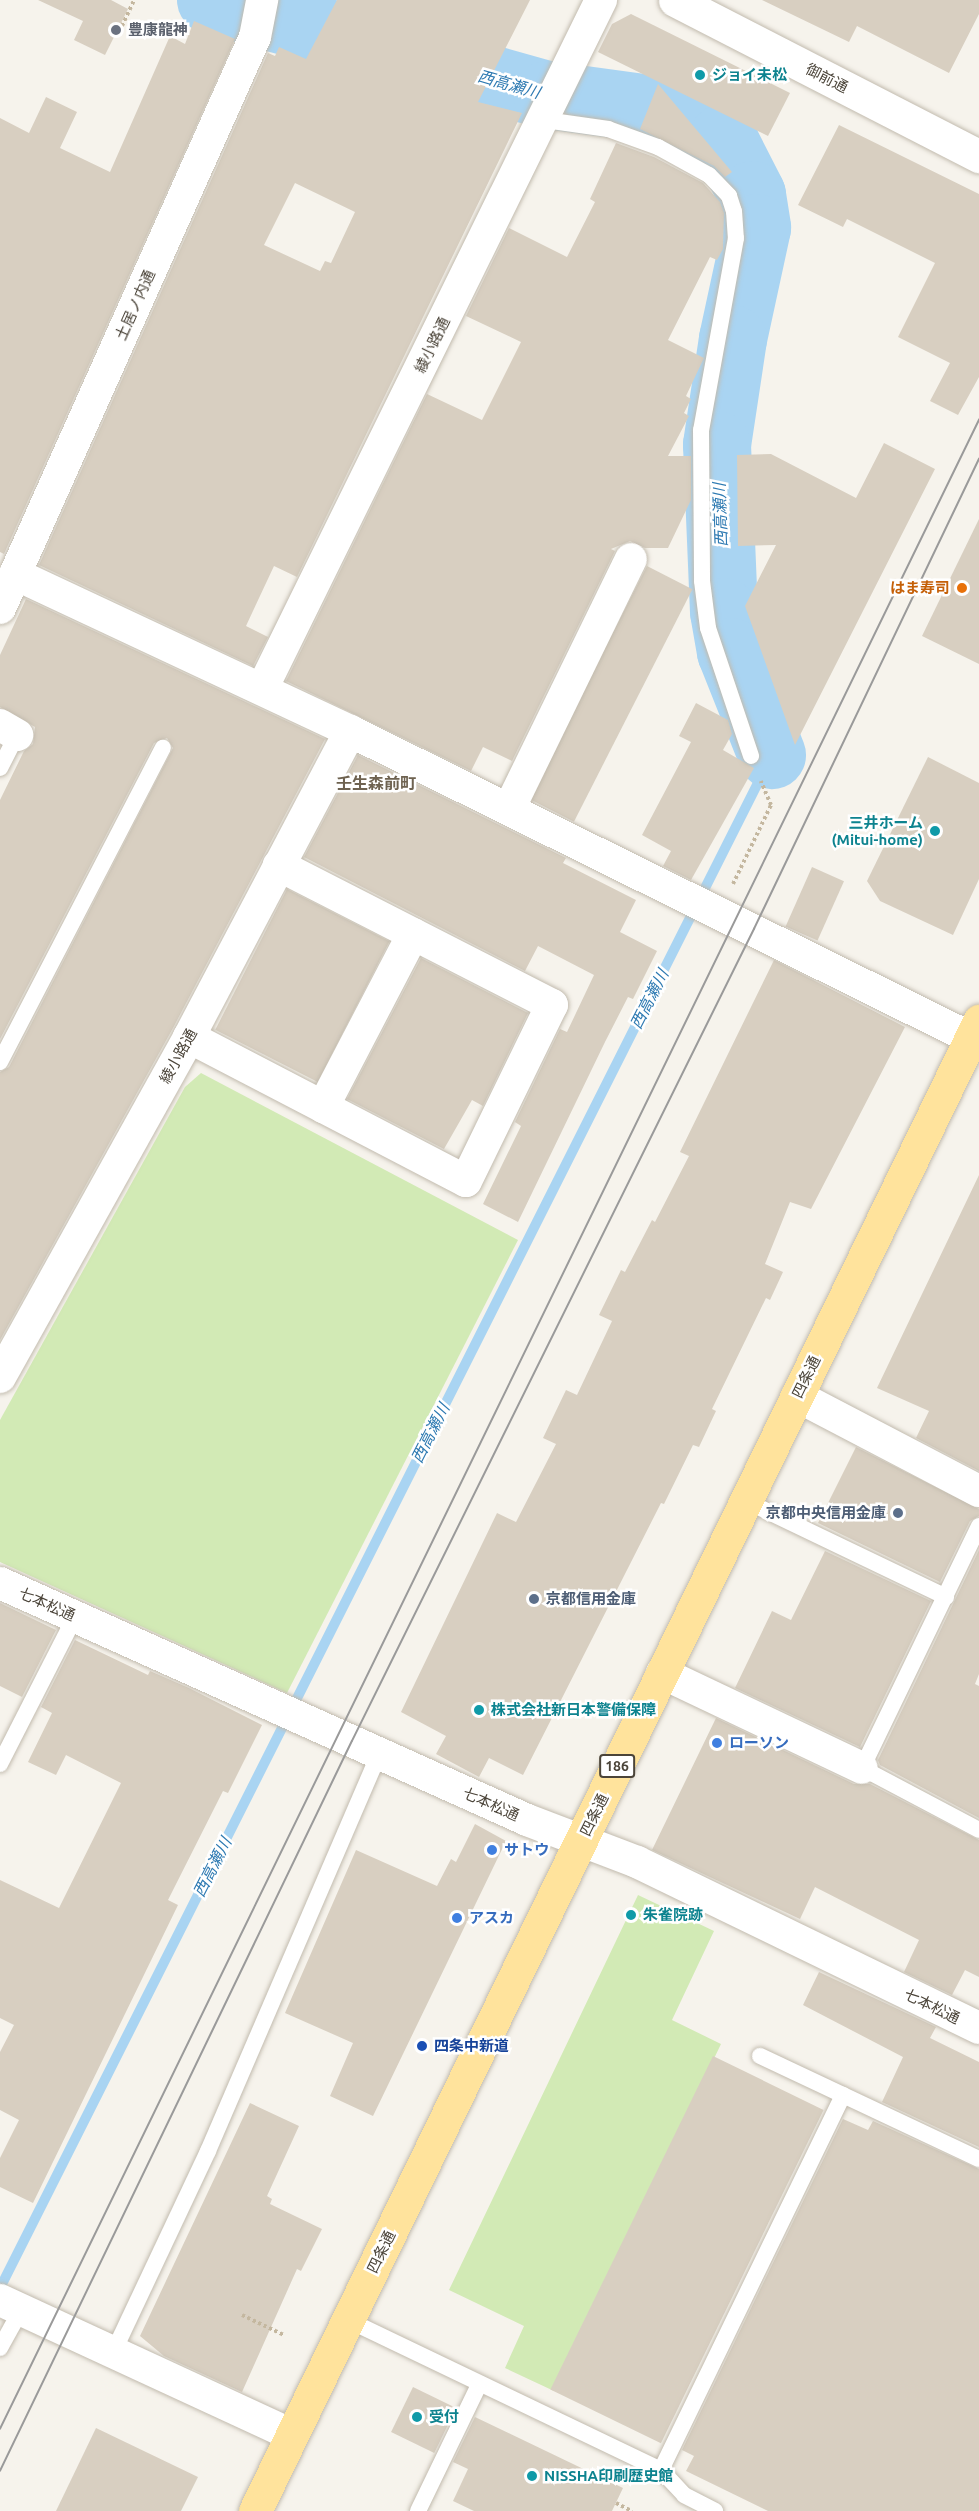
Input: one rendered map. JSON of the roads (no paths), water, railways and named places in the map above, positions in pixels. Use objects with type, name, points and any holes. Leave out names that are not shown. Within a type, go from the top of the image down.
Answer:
[{"type":"main road","name":"四条通","points":[[255,2511],[975,1029]]},
{"type":"street","name":"綾小路通","points":[[262,689],[546,119],[601,0]]},
{"type":"street","name":"御前通","points":[[675,0],[979,156]]},
{"type":"street","name":"土居ノ内通","points":[[0,608],[255,37],[262,1]]},
{"type":"street","points":[[509,809],[632,559]]},
{"type":"street","points":[[15,574],[350,731],[687,896],[722,901],[975,1029]]},
{"type":"street","name":"綾小路通","points":[[0,1377],[189,1037],[350,731]]},
{"type":"street","points":[[189,1037],[466,1181],[552,1005],[279,865]]},
{"type":"street","points":[[323,1107],[413,934]]},
{"type":"street","points":[[797,1396],[979,1491]]},
{"type":"street","name":"七本松通","points":[[0,1583],[580,1843],[637,1862],[979,2028]]},
{"type":"street","points":[[662,1673],[862,1768]]},
{"type":"street","points":[[10,2305],[292,2436]]},
{"type":"lane","points":[[546,119],[608,129],[657,147],[709,175],[729,196],[734,211],[736,238],[701,430],[702,581],[708,628],[751,756]]},
{"type":"lane","points":[[0,768],[8,730]]},
{"type":"lane","points":[[0,1062],[164,748]]},
{"type":"lane","points":[[746,1501],[946,1597]]},
{"type":"lane","points":[[979,1526],[862,1768],[979,1830]]},
{"type":"lane","points":[[0,1764],[75,1617]]},
{"type":"lane","points":[[113,2353],[208,2151],[379,1753]]},
{"type":"lane","points":[[760,2056],[979,2159]]},
{"type":"lane","points":[[661,2470],[843,2095]]},
{"type":"lane","points":[[0,2348],[10,2305]]},
{"type":"lane","points":[[348,2320],[479,2385],[661,2470],[684,2496],[715,2511]]},
{"type":"lane","points":[[418,2511],[479,2385]]},
{"type":"waterway","name":"西高瀬川","points":[[211,0],[547,95],[681,113],[723,138],[752,195],[757,228],[733,339],[717,445],[724,612],[731,652],[772,755]]},
{"type":"waterway","name":"西高瀬川","points":[[0,2288],[772,755]]},
{"type":"tram line","points":[[0,2429],[979,420]]},
{"type":"tram line","points":[[0,2471],[352,1741],[754,929],[979,459]]},
{"type":"place","name":"豊康龍神","points":[[116,30]]},
{"type":"place","name":"ジョイ未松","points":[[700,75]]},
{"type":"place","name":"はま寿司","points":[[962,588]]},
{"type":"place","name":"三井ホーム (Mitui-home)","points":[[935,831]]},
{"type":"place","name":"京都中央信用金庫","points":[[898,1513]]},
{"type":"place","name":"京都信用金庫","points":[[534,1599]]},
{"type":"place","name":"株式会社新日本警備保障","points":[[479,1710]]},
{"type":"place","name":"ローソン","points":[[717,1743]]},
{"type":"place","name":"サトウ","points":[[492,1850]]},
{"type":"place","name":"朱雀院跡","points":[[631,1915]]},
{"type":"place","name":"アスカ","points":[[457,1918]]},
{"type":"place","name":"四条中新道","points":[[422,2046]]},
{"type":"place","name":"受付","points":[[417,2417]]},
{"type":"place","name":"NISSHA印刷歴史館","points":[[532,2476]]},
{"type":"district","name":"壬生森前町","points":[[376,783]]}]
